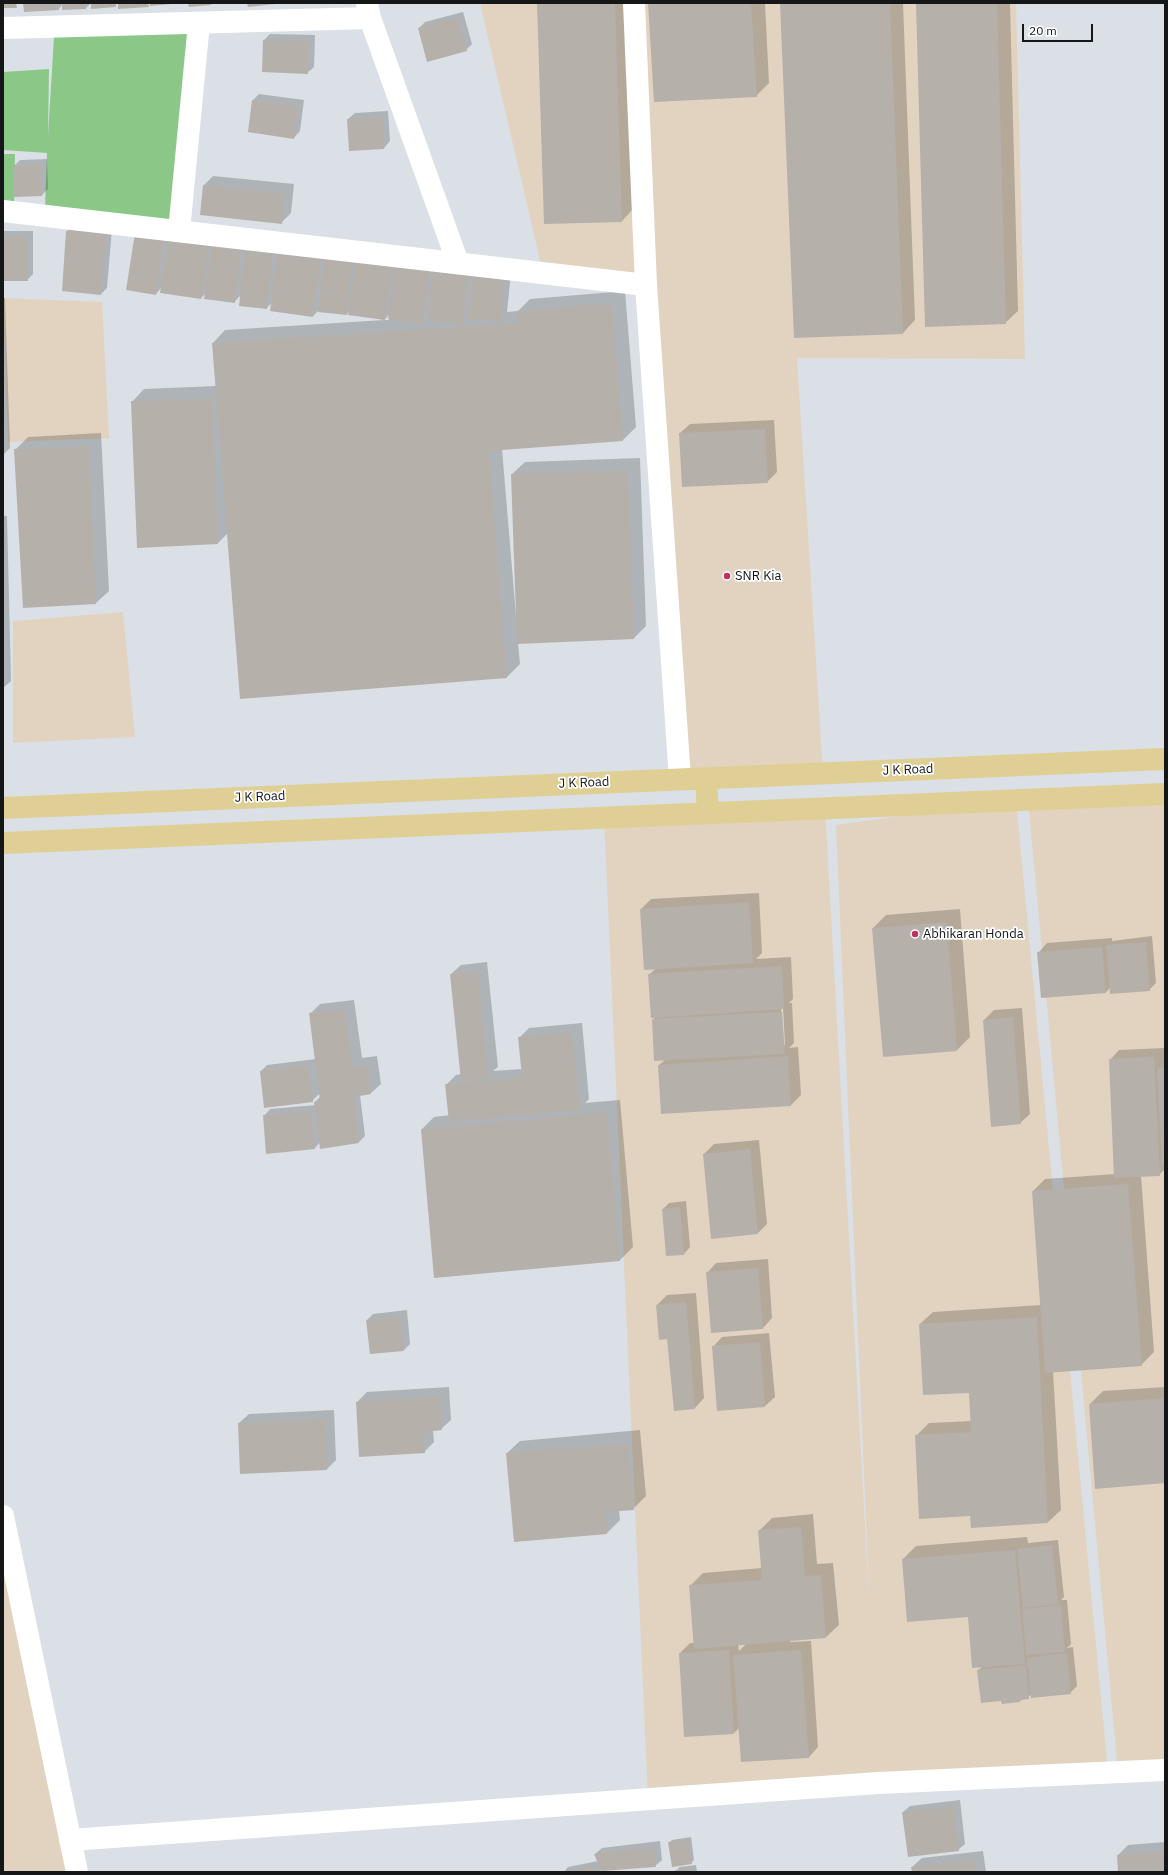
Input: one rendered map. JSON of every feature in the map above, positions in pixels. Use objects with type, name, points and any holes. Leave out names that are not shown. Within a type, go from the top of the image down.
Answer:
[{"type":"main road","name":"J K Road","points":[[3,808],[1165,759]]},
{"type":"main road","points":[[706,778],[708,813]]},
{"type":"main road","points":[[3,843],[1165,794]]},
{"type":"street","points":[[634,3],[646,285],[680,779]]},
{"type":"street","points":[[3,28],[199,23],[368,10],[458,263]]},
{"type":"street","points":[[179,231],[199,23]]},
{"type":"street","points":[[3,211],[646,285]]},
{"type":"street","points":[[3,1516],[77,1872]]},
{"type":"street","points":[[70,1840],[878,1783],[1165,1770]]},
{"type":"shaded area","points":[[480,3],[634,3],[646,285],[543,273]]},
{"type":"shaded area","points":[[636,3],[1016,3],[1025,359],[797,358],[823,773],[680,779]]},
{"type":"shaded area","points":[[3,298],[102,302],[109,438],[8,442]]},
{"type":"shaded area","points":[[123,612],[135,737],[13,743],[13,621]]},
{"type":"shaded area","points":[[1165,794],[1165,1770],[1118,1772],[1028,800]]},
{"type":"shaded area","points":[[1016,800],[1108,1772],[648,1799],[604,818],[825,808],[870,1615],[836,825]]},
{"type":"shaded area","points":[[3,1510],[77,1872],[3,1872]]},
{"type":"green space","points":[[191,30],[175,225],[45,208],[47,153],[3,150],[3,72],[49,69],[48,136],[54,37]]},
{"type":"green space","points":[[3,154],[15,154],[14,212],[3,211]]},
{"type":"building","points":[[3,3],[16,3],[17,8],[3,8]]},
{"type":"building","points":[[23,3],[58,3],[59,10],[24,12]]},
{"type":"building","points":[[62,3],[86,3],[86,9],[62,10]]},
{"type":"building","points":[[91,3],[116,3],[116,7],[91,9]]},
{"type":"building","points":[[118,3],[148,3],[149,7],[118,9]]},
{"type":"building","points":[[150,3],[172,3],[172,4],[150,6]]},
{"type":"building","points":[[188,3],[211,3],[211,5],[189,7]]},
{"type":"building","points":[[247,3],[276,3],[276,4],[248,7]]},
{"type":"building","points":[[537,3],[615,3],[622,222],[544,224]]},
{"type":"building","points":[[648,3],[751,3],[757,97],[654,102]]},
{"type":"building","points":[[780,3],[890,3],[903,334],[794,338]]},
{"type":"building","points":[[916,3],[997,3],[1006,324],[925,327]]},
{"type":"building","points":[[457,17],[467,51],[427,62],[418,28]]},
{"type":"building","points":[[263,40],[309,41],[308,74],[262,72]]},
{"type":"building","points":[[252,100],[298,106],[294,139],[248,132]]},
{"type":"building","points":[[383,117],[384,149],[349,151],[347,119]]},
{"type":"building","points":[[41,165],[42,196],[14,197],[13,166]]},
{"type":"building","points":[[203,185],[285,194],[282,224],[200,215]]},
{"type":"building","points":[[66,231],[106,234],[101,295],[62,291]]},
{"type":"building","points":[[135,233],[164,237],[156,295],[126,290]]},
{"type":"building","points":[[3,237],[27,237],[28,281],[3,281]]},
{"type":"building","points":[[168,237],[210,244],[201,299],[160,293]]},
{"type":"building","points":[[212,247],[241,251],[235,303],[204,299]]},
{"type":"building","points":[[277,250],[321,255],[313,317],[270,311]]},
{"type":"building","points":[[245,251],[273,254],[267,309],[239,306]]},
{"type":"building","points":[[325,252],[353,256],[347,315],[318,312]]},
{"type":"building","points":[[355,261],[392,266],[385,320],[348,315]]},
{"type":"building","points":[[395,265],[430,270],[423,324],[388,319]]},
{"type":"building","points":[[433,266],[469,270],[463,325],[427,321]]},
{"type":"building","points":[[472,276],[505,279],[501,322],[468,319]]},
{"type":"building","points":[[612,303],[623,441],[489,451],[507,678],[240,699],[212,343],[518,323],[516,311]]},
{"type":"building","points":[[212,398],[218,544],[137,548],[131,401]]},
{"type":"building","points":[[765,429],[768,483],[682,487],[679,433]]},
{"type":"building","points":[[89,446],[96,604],[23,608],[14,449]]},
{"type":"building","points":[[628,470],[634,639],[517,644],[511,474]]},
{"type":"building","points":[[749,902],[753,963],[644,970],[640,909]]},
{"type":"building","points":[[947,922],[957,1051],[883,1057],[872,928]]},
{"type":"building","points":[[1146,942],[1150,991],[1110,994],[1106,945]]},
{"type":"building","points":[[1102,947],[1106,993],[1041,998],[1037,952]]},
{"type":"building","points":[[782,966],[784,1009],[651,1018],[648,974]]},
{"type":"building","points":[[478,971],[488,1078],[461,1081],[450,974]]},
{"type":"building","points":[[345,1009],[352,1067],[368,1065],[371,1094],[354,1097],[359,1143],[320,1149],[314,1102],[320,1101],[309,1013]]},
{"type":"building","points":[[782,1012],[785,1054],[654,1061],[652,1019]]},
{"type":"building","points":[[1013,1017],[1021,1124],[991,1127],[983,1020]]},
{"type":"building","points":[[572,1032],[580,1110],[449,1122],[445,1084],[522,1077],[518,1037]]},
{"type":"building","points":[[788,1056],[791,1106],[661,1114],[658,1065]]},
{"type":"building","points":[[1154,1057],[1160,1176],[1114,1178],[1109,1059]]},
{"type":"building","points":[[308,1065],[313,1102],[264,1108],[260,1071]]},
{"type":"building","points":[[1157,1068],[1165,1068],[1165,1166],[1162,1166]]},
{"type":"building","points":[[311,1111],[315,1149],[266,1154],[263,1115]]},
{"type":"building","points":[[607,1112],[620,1261],[434,1278],[421,1129]]},
{"type":"building","points":[[750,1149],[758,1234],[711,1239],[703,1154]]},
{"type":"building","points":[[1128,1184],[1142,1366],[1045,1373],[1032,1191]]},
{"type":"building","points":[[680,1207],[684,1255],[666,1256],[662,1209]]},
{"type":"building","points":[[758,1268],[763,1329],[711,1333],[706,1272]]},
{"type":"building","points":[[686,1302],[695,1409],[674,1411],[667,1339],[659,1340],[656,1305]]},
{"type":"building","points":[[401,1316],[404,1351],[370,1354],[366,1320]]},
{"type":"building","points":[[1037,1317],[1048,1523],[971,1528],[970,1516],[919,1519],[915,1435],[971,1432],[969,1393],[923,1395],[919,1324]]},
{"type":"building","points":[[760,1342],[765,1407],[717,1411],[712,1346]]},
{"type":"building","points":[[440,1396],[442,1430],[424,1432],[425,1453],[359,1457],[356,1402]]},
{"type":"building","points":[[1165,1398],[1165,1483],[1095,1489],[1089,1404]]},
{"type":"building","points":[[325,1419],[327,1470],[240,1474],[238,1423]]},
{"type":"building","points":[[628,1443],[634,1510],[606,1512],[607,1534],[514,1542],[506,1453]]},
{"type":"building","points":[[801,1527],[805,1576],[821,1575],[826,1638],[694,1649],[689,1585],[762,1580],[758,1530]]},
{"type":"building","points":[[1052,1545],[1058,1604],[1023,1608],[1017,1549]]},
{"type":"building","points":[[1015,1550],[1025,1664],[972,1668],[968,1617],[907,1622],[902,1559]]},
{"type":"building","points":[[1061,1605],[1065,1652],[1026,1655],[1022,1609]]},
{"type":"building","points":[[729,1650],[734,1734],[684,1737],[679,1653]]},
{"type":"building","points":[[801,1650],[809,1758],[741,1762],[733,1655]]},
{"type":"building","points":[[1067,1653],[1071,1694],[1031,1698],[1027,1658]]},
{"type":"building","points":[[1026,1665],[1029,1699],[1020,1700],[1020,1702],[1002,1704],[1001,1701],[981,1703],[977,1670]]},
{"type":"building","points":[[954,1806],[959,1851],[908,1857],[902,1812]]},
{"type":"building","points":[[688,1839],[692,1864],[672,1867],[668,1842]]},
{"type":"building","points":[[654,1847],[656,1867],[601,1871],[594,1854]]},
{"type":"building","points":[[1165,1851],[1165,1872],[1118,1872],[1117,1855]]},
{"type":"building","points":[[974,1860],[975,1872],[912,1872],[911,1867]]},
{"type":"building","points":[[593,1867],[594,1872],[571,1872],[571,1871]]},
{"type":"building","points":[[694,1868],[694,1872],[675,1872],[675,1870]]},
{"type":"place","name":"SNR Kia","points":[[727,576]]},
{"type":"place","name":"Abhikaran Honda","points":[[915,934]]}]
